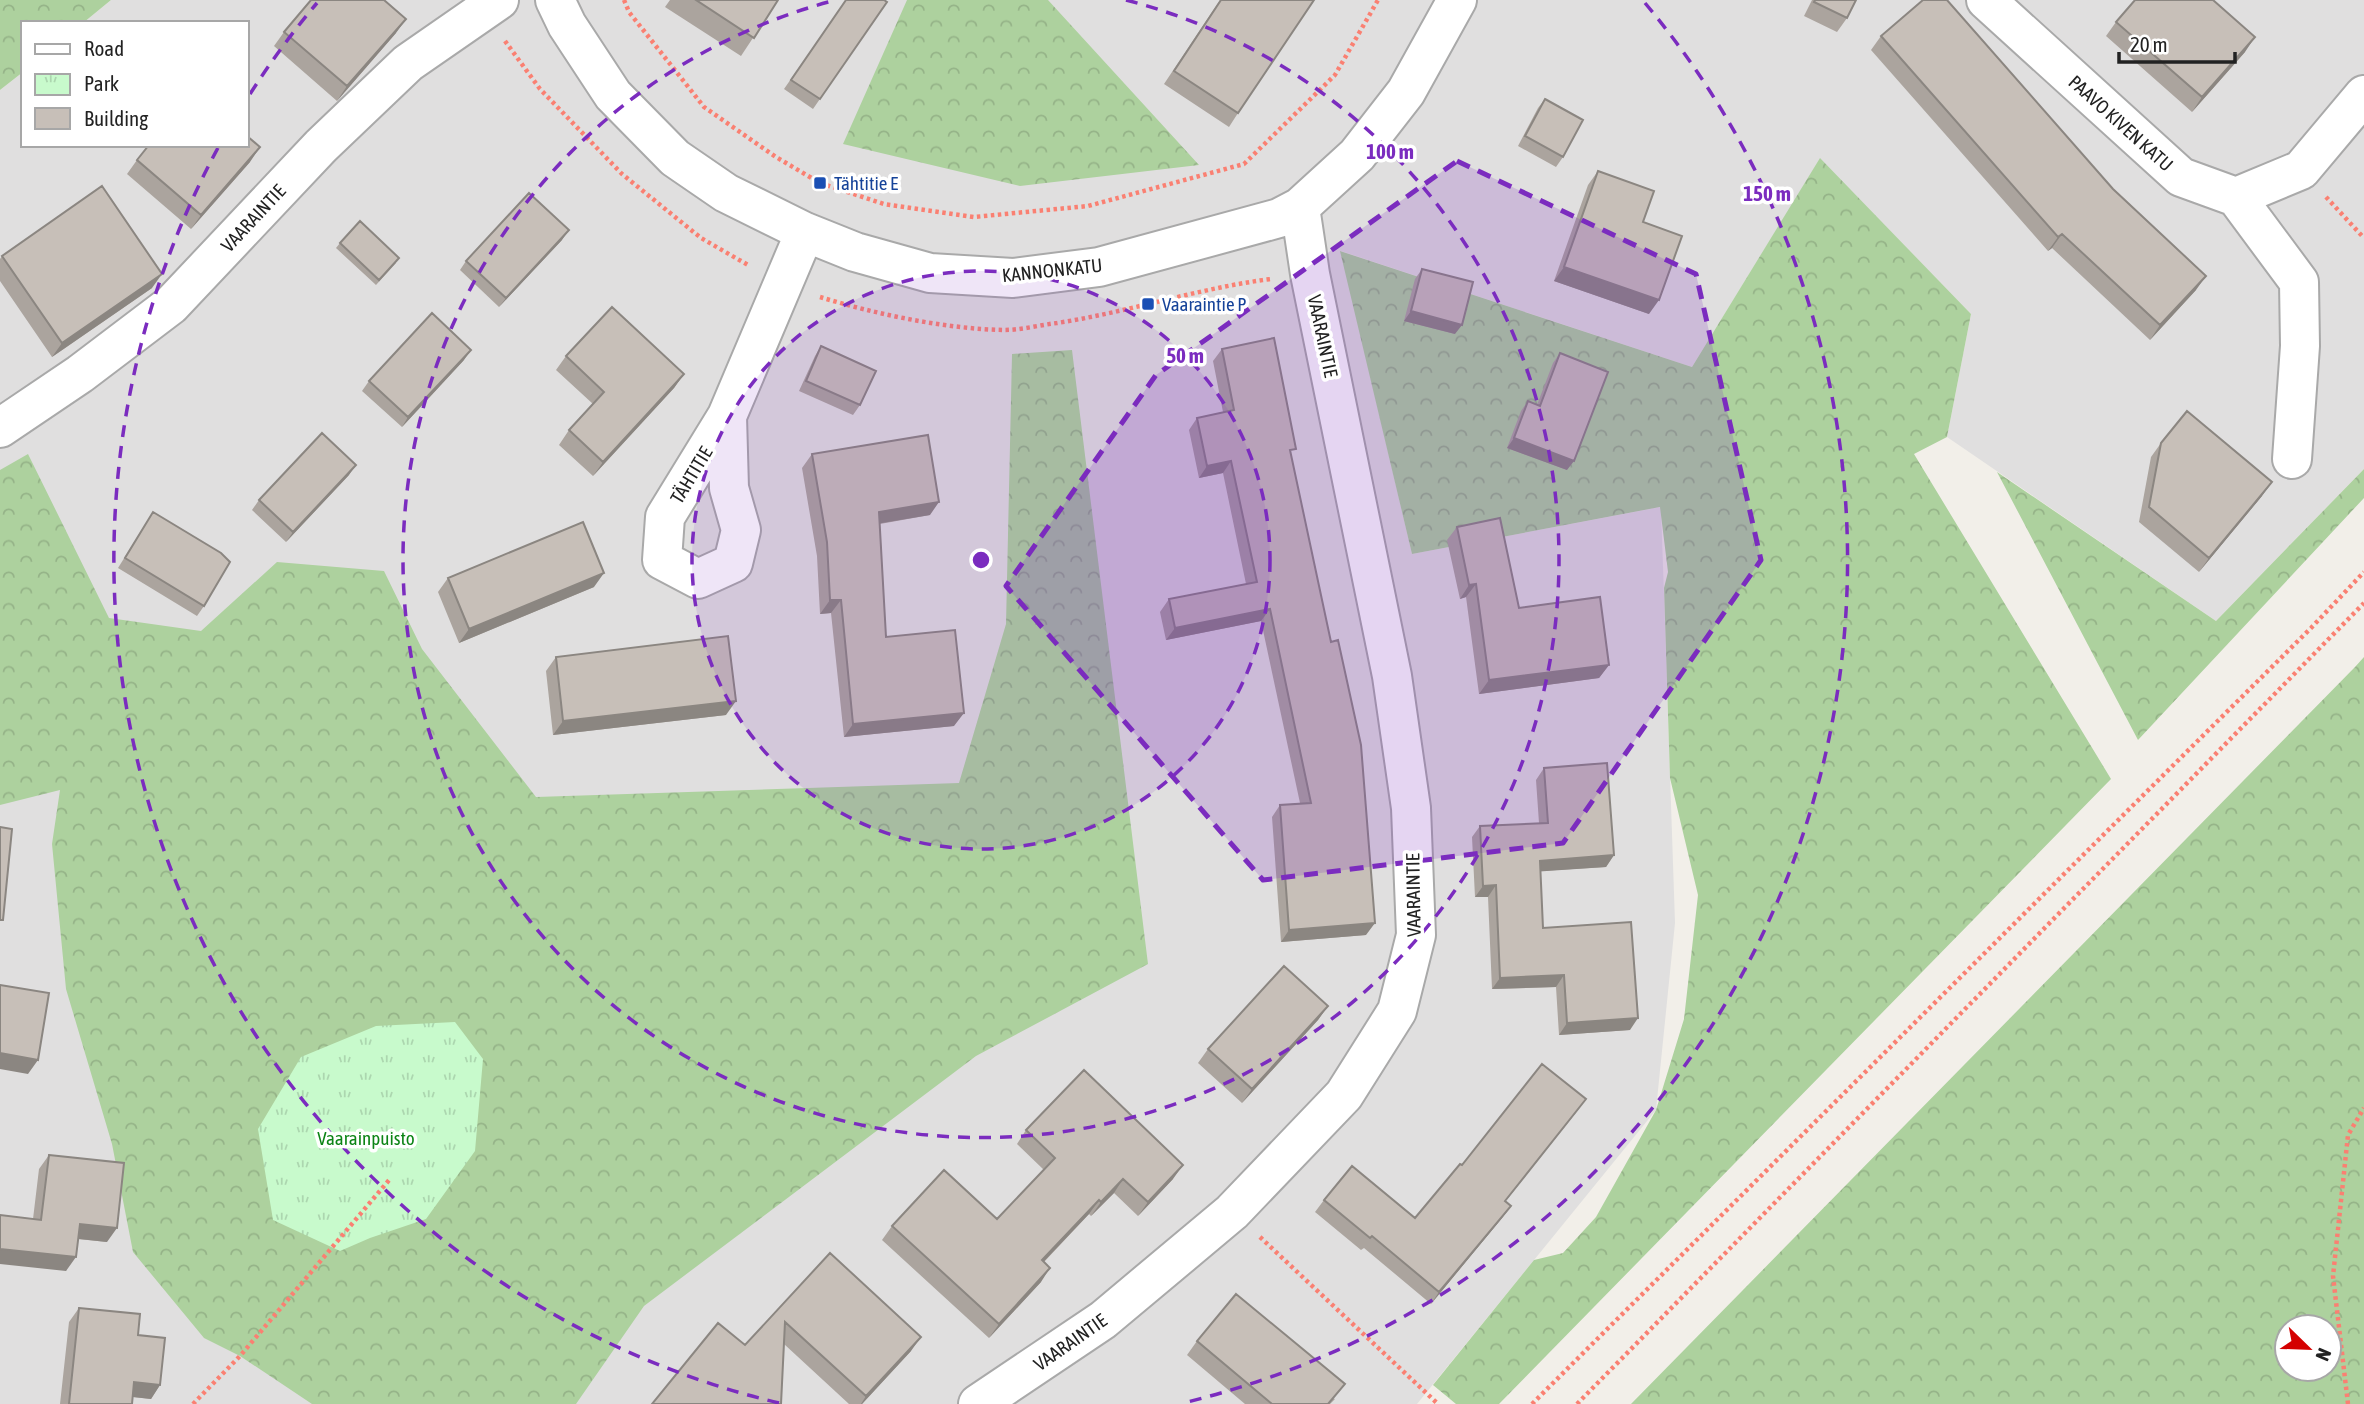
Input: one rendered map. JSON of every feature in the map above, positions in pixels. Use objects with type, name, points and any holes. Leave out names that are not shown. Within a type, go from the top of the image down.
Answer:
[{"type":"street","name":"VAARAINTIE","points":[[0,428],[80,374],[171,305],[321,146],[399,72],[499,0]]},
{"type":"street","name":"KANNONKATU","points":[[555,0],[567,25],[613,95],[675,158],[726,194],[805,232],[855,252],[930,273],[1013,278],[1099,267],[1279,218],[1300,207],[1357,155],[1406,92],[1457,0]]},
{"type":"street","name":"PAAVO KIVEN KATU","points":[[1986,0],[2181,177],[2236,197]]},
{"type":"street","points":[[2292,459],[2300,346],[2299,282],[2236,197],[2301,170],[2364,95]]},
{"type":"street","name":"VAARAINTIE","points":[[978,1404],[1103,1320],[1232,1212],[1344,1095],[1396,1011],[1416,935],[1411,808],[1392,676],[1310,274],[1300,207]]},
{"type":"street","points":[[727,416],[805,232]]},
{"type":"path","points":[[624,0],[629,12],[704,107],[776,157],[820,183],[884,204],[974,217],[1088,206],[1244,164],[1335,75],[1378,0]]},
{"type":"path","points":[[2301,170],[2364,237]]},
{"type":"path","points":[[1532,1404],[2291,648],[2364,572]]},
{"type":"path","points":[[1577,1404],[2364,603]]},
{"type":"path","points":[[2348,1404],[2333,1276],[2348,1135],[2364,1108]]},
{"type":"path","points":[[193,1404],[240,1356],[390,1179]]},
{"type":"path","points":[[1232,1212],[1438,1404]]},
{"type":"highlighted area","points":[[1457,161],[1696,274],[1761,560],[1563,843],[1263,880],[1006,586],[1156,375]]},
{"type":"shaded area","points":[[111,0],[2364,0],[2364,469],[2216,621],[1947,437],[1971,314],[1820,159],[1692,367],[1341,251],[1412,554],[1661,507],[1675,923],[1656,1110],[1417,1404],[0,1404],[0,90],[21,74],[21,147],[248,147],[248,21],[85,21]]},
{"type":"green space","points":[[0,0],[111,0],[85,21],[21,21],[21,74],[0,90]]},
{"type":"green space","points":[[907,0],[1048,0],[1199,165],[1020,186],[843,144]]},
{"type":"green space","points":[[1820,158],[1971,314],[1947,437],[1914,454],[2111,779],[1499,1404],[1456,1404],[1433,1385],[1534,1260],[1563,1253],[1596,1217],[1656,1110],[1684,1019],[1698,895],[1670,778],[1664,588],[1668,572],[1660,507],[1412,554],[1340,251],[1692,367]]},
{"type":"green space","points":[[1072,350],[1148,964],[976,1056],[644,1306],[576,1404],[312,1404],[240,1356],[204,1338],[133,1252],[112,1144],[66,989],[52,844],[60,790],[0,805],[0,470],[28,454],[109,618],[201,631],[277,562],[384,571],[422,649],[536,797],[959,783],[1006,624],[1012,354]]},
{"type":"green space","points":[[2364,469],[2364,498],[2138,740],[1997,472],[2216,621]]},
{"type":"green space","points":[[2364,657],[2364,1404],[1631,1404],[2355,667]]},
{"type":"green space","name":"Vaarainpuisto","points":[[455,1022],[483,1059],[475,1151],[426,1219],[340,1251],[273,1220],[258,1129],[301,1057],[376,1026]]},
{"type":"building","points":[[311,0],[384,0],[406,19],[347,86],[284,32]]},
{"type":"building","points":[[696,0],[778,0],[754,38]]},
{"type":"building","points":[[846,0],[887,2],[820,99],[791,80]]},
{"type":"building","points":[[1221,0],[1314,0],[1238,113],[1174,71]]},
{"type":"building","points":[[1856,0],[1847,18],[1814,2]]},
{"type":"building","points":[[1923,0],[1947,0],[2113,189],[2206,276],[2160,325],[2062,234],[2058,237],[1881,36]]},
{"type":"building","points":[[2135,0],[2213,0],[2255,37],[2202,97],[2116,22]]},
{"type":"building","points":[[1545,99],[1583,120],[1563,157],[1525,136]]},
{"type":"building","points":[[248,137],[260,147],[201,215],[137,160],[147,147],[248,147]]},
{"type":"building","points":[[1598,171],[1654,191],[1643,222],[1682,236],[1659,300],[1564,267]]},
{"type":"building","points":[[102,186],[162,274],[62,343],[2,256]]},
{"type":"building","points":[[529,193],[569,230],[506,298],[466,261]]},
{"type":"building","points":[[360,221],[399,258],[379,280],[340,243]]},
{"type":"building","points":[[1422,269],[1473,282],[1462,325],[1411,311]]},
{"type":"building","points":[[612,307],[684,374],[603,462],[569,430],[604,392],[566,356]]},
{"type":"building","points":[[432,313],[471,350],[408,417],[369,381]]},
{"type":"building","points":[[1274,338],[1296,449],[1290,450],[1331,642],[1338,640],[1361,745],[1375,923],[1289,930],[1280,805],[1311,803],[1270,609],[1175,628],[1169,599],[1257,582],[1231,461],[1207,466],[1197,418],[1234,410],[1222,349]]},
{"type":"building","points":[[821,346],[876,371],[860,405],[806,381]]},
{"type":"building","points":[[1560,353],[1608,372],[1574,461],[1514,438],[1528,401],[1540,406]]},
{"type":"building","points":[[2187,411],[2272,482],[2209,558],[2149,507],[2161,443]]},
{"type":"building","points":[[322,433],[356,465],[293,532],[259,500]]},
{"type":"building","points":[[928,435],[939,502],[879,512],[886,637],[955,630],[964,713],[853,724],[841,600],[830,600],[827,542],[812,454]]},
{"type":"building","points":[[153,512],[221,553],[230,562],[204,606],[125,558]]},
{"type":"building","points":[[1500,518],[1519,608],[1600,597],[1609,665],[1489,680],[1476,584],[1469,585],[1457,527]]},
{"type":"building","points":[[583,522],[604,573],[469,629],[448,578]]},
{"type":"building","points":[[728,636],[736,701],[563,721],[556,657]]},
{"type":"building","points":[[1607,763],[1614,855],[1540,861],[1543,928],[1631,922],[1638,1018],[1567,1023],[1564,975],[1500,978],[1496,885],[1483,886],[1480,826],[1548,823],[1544,768]]},
{"type":"building","points":[[0,827],[12,829],[3,920],[0,920]]},
{"type":"building","points":[[1284,966],[1328,1006],[1252,1089],[1208,1049]]},
{"type":"building","points":[[0,985],[49,993],[38,1060],[0,1053]]},
{"type":"building","points":[[1542,1064],[1586,1099],[1505,1201],[1511,1206],[1439,1292],[1324,1200],[1352,1166],[1415,1218],[1460,1164],[1462,1165]]},
{"type":"building","points":[[1084,1070],[1183,1165],[1148,1202],[1123,1179],[1101,1202],[1099,1200],[1042,1260],[1050,1268],[999,1324],[892,1226],[944,1170],[997,1219],[1055,1158],[1026,1130]]},
{"type":"building","points":[[49,1155],[124,1163],[117,1228],[80,1224],[76,1257],[0,1249],[0,1215],[41,1220]]},
{"type":"building","points":[[830,1253],[921,1337],[866,1396],[785,1322],[781,1404],[652,1404],[718,1323],[745,1345]]},
{"type":"building","points":[[1236,1294],[1345,1384],[1328,1404],[1272,1404],[1197,1341]]},
{"type":"building","points":[[79,1308],[140,1314],[138,1335],[165,1338],[160,1385],[134,1382],[132,1404],[69,1404]]},
{"type":"place","name":"Tähtitie E","points":[[820,183]]},
{"type":"place","name":"Vaaraintie P","points":[[1148,304]]}]
